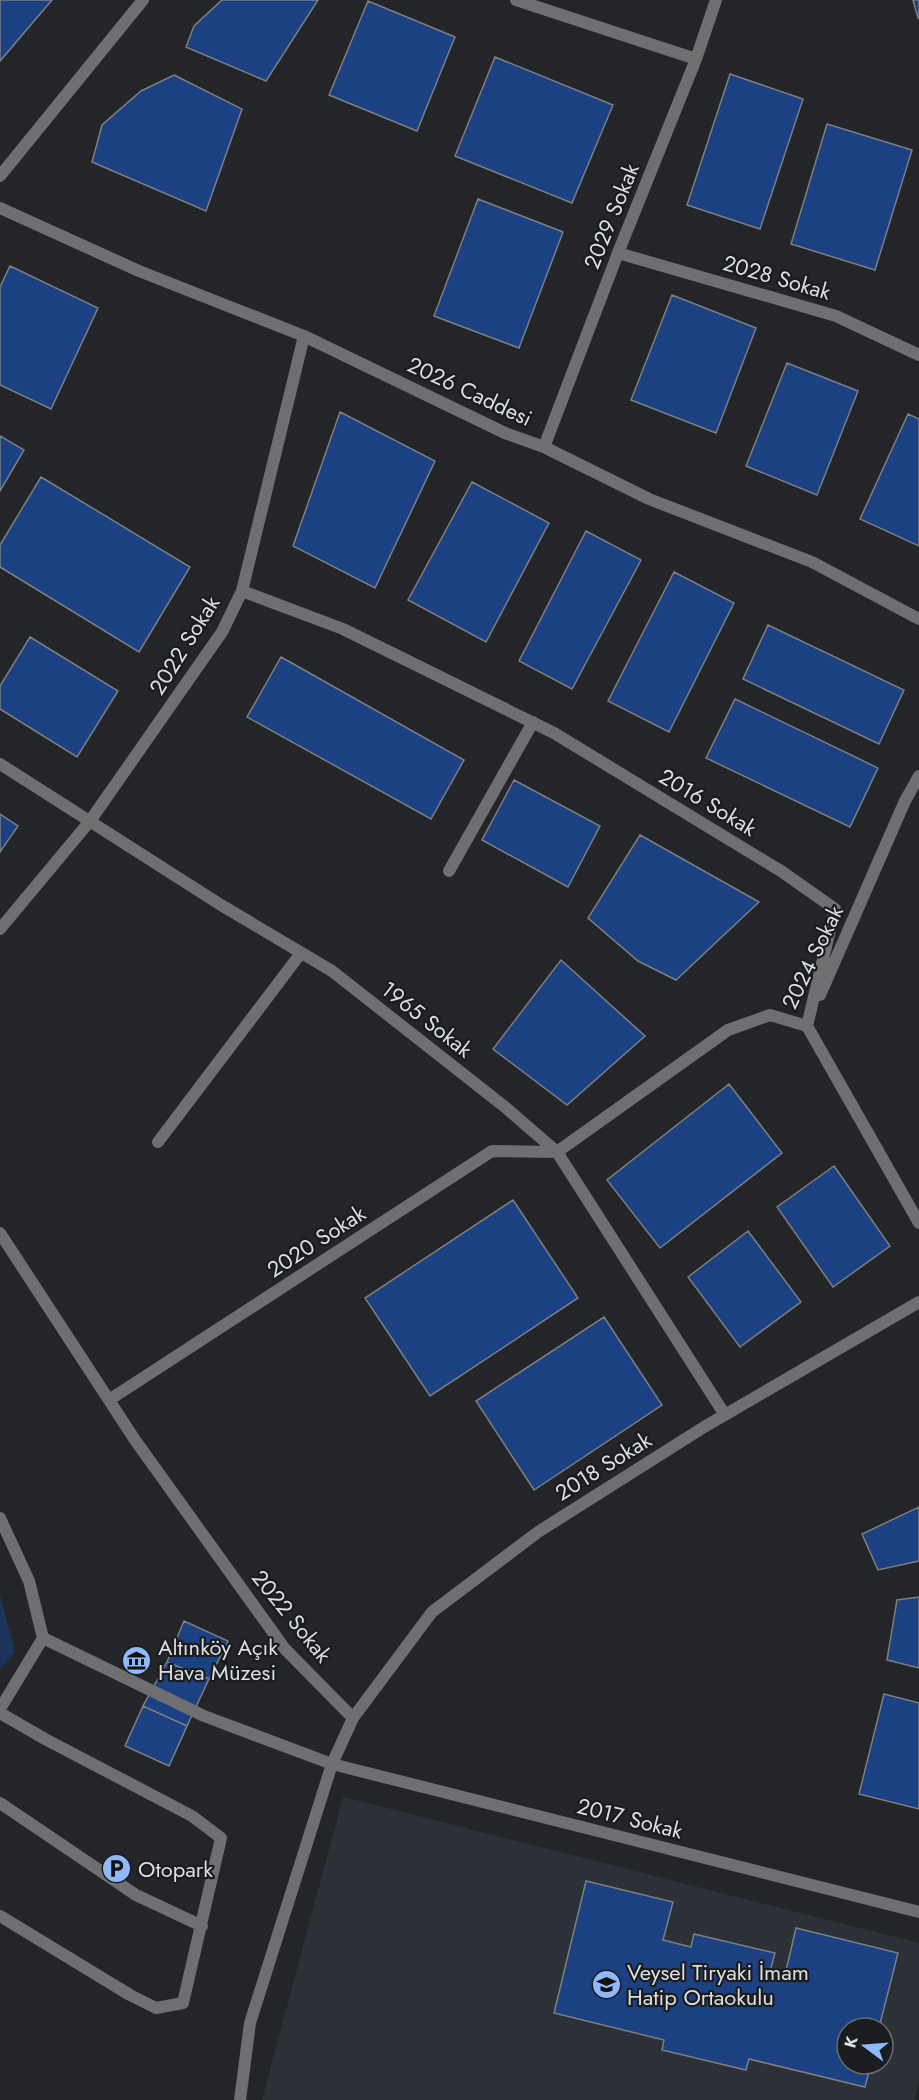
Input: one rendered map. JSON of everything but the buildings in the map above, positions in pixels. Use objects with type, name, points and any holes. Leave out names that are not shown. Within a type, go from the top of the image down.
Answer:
[{"type":"street","points":[[0,176],[143,0]]},
{"type":"street","points":[[516,0],[696,59]]},
{"type":"street","name":"2029 Sokak","points":[[544,447],[618,253],[696,59],[716,0]]},
{"type":"street","name":"2026 Caddesi","points":[[0,208],[139,271],[304,336],[505,433],[544,447],[649,498],[812,562],[919,619]]},
{"type":"street","name":"2028 Sokak","points":[[618,253],[836,316],[919,355]]},
{"type":"street","name":"2022 Sokak","points":[[0,929],[90,821],[222,632],[242,591],[304,336]]},
{"type":"street","name":"2016 Sokak","points":[[242,591],[343,629],[554,733],[781,871],[835,909],[807,1026]]},
{"type":"street","points":[[448,871],[533,722]]},
{"type":"street","name":"1965 Sokak","points":[[0,764],[341,978],[505,1107],[557,1152],[725,1415]]},
{"type":"street","name":"2024 Sokak","points":[[557,1152],[728,1030],[770,1015],[807,1026],[905,801],[919,776]]},
{"type":"street","points":[[158,1142],[301,953]]},
{"type":"street","points":[[807,1026],[919,1222]]},
{"type":"street","name":"2020 Sokak","points":[[109,1400],[492,1151],[557,1152]]},
{"type":"street","name":"2022 Sokak","points":[[0,1233],[135,1440],[285,1649],[353,1718]]},
{"type":"street","name":"2018 Sokak","points":[[353,1718],[432,1612],[538,1532],[725,1415],[919,1302]]},
{"type":"street","points":[[0,1518],[29,1581],[43,1638],[0,1711],[45,1739],[192,1816],[221,1838],[183,2002],[156,2008],[130,1995],[0,1916]]},
{"type":"street","name":"2017 Sokak","points":[[43,1638],[204,1716],[332,1764],[919,1912]]},
{"type":"street","points":[[240,2100],[250,2023],[332,1764],[353,1718]]},
{"type":"street","points":[[0,1803],[136,1895],[202,1926]]},
{"type":"shaded area","points":[[0,1595],[15,1652],[0,1669]]},
{"type":"shaded area","name":"Veysel Tiryaki İmam Hatip Ortaokulu","points":[[343,1797],[919,1943],[919,2080],[914,2100],[262,2100]]},
{"type":"place","name":"Altınköy Açık Hava Müzesi","points":[[137,1660]]},
{"type":"place","name":"Otopark","points":[[117,1869]]},
{"type":"place","name":"Veysel Tiryaki İmam Hatip Ortaokulu","points":[[606,1985]]}]
